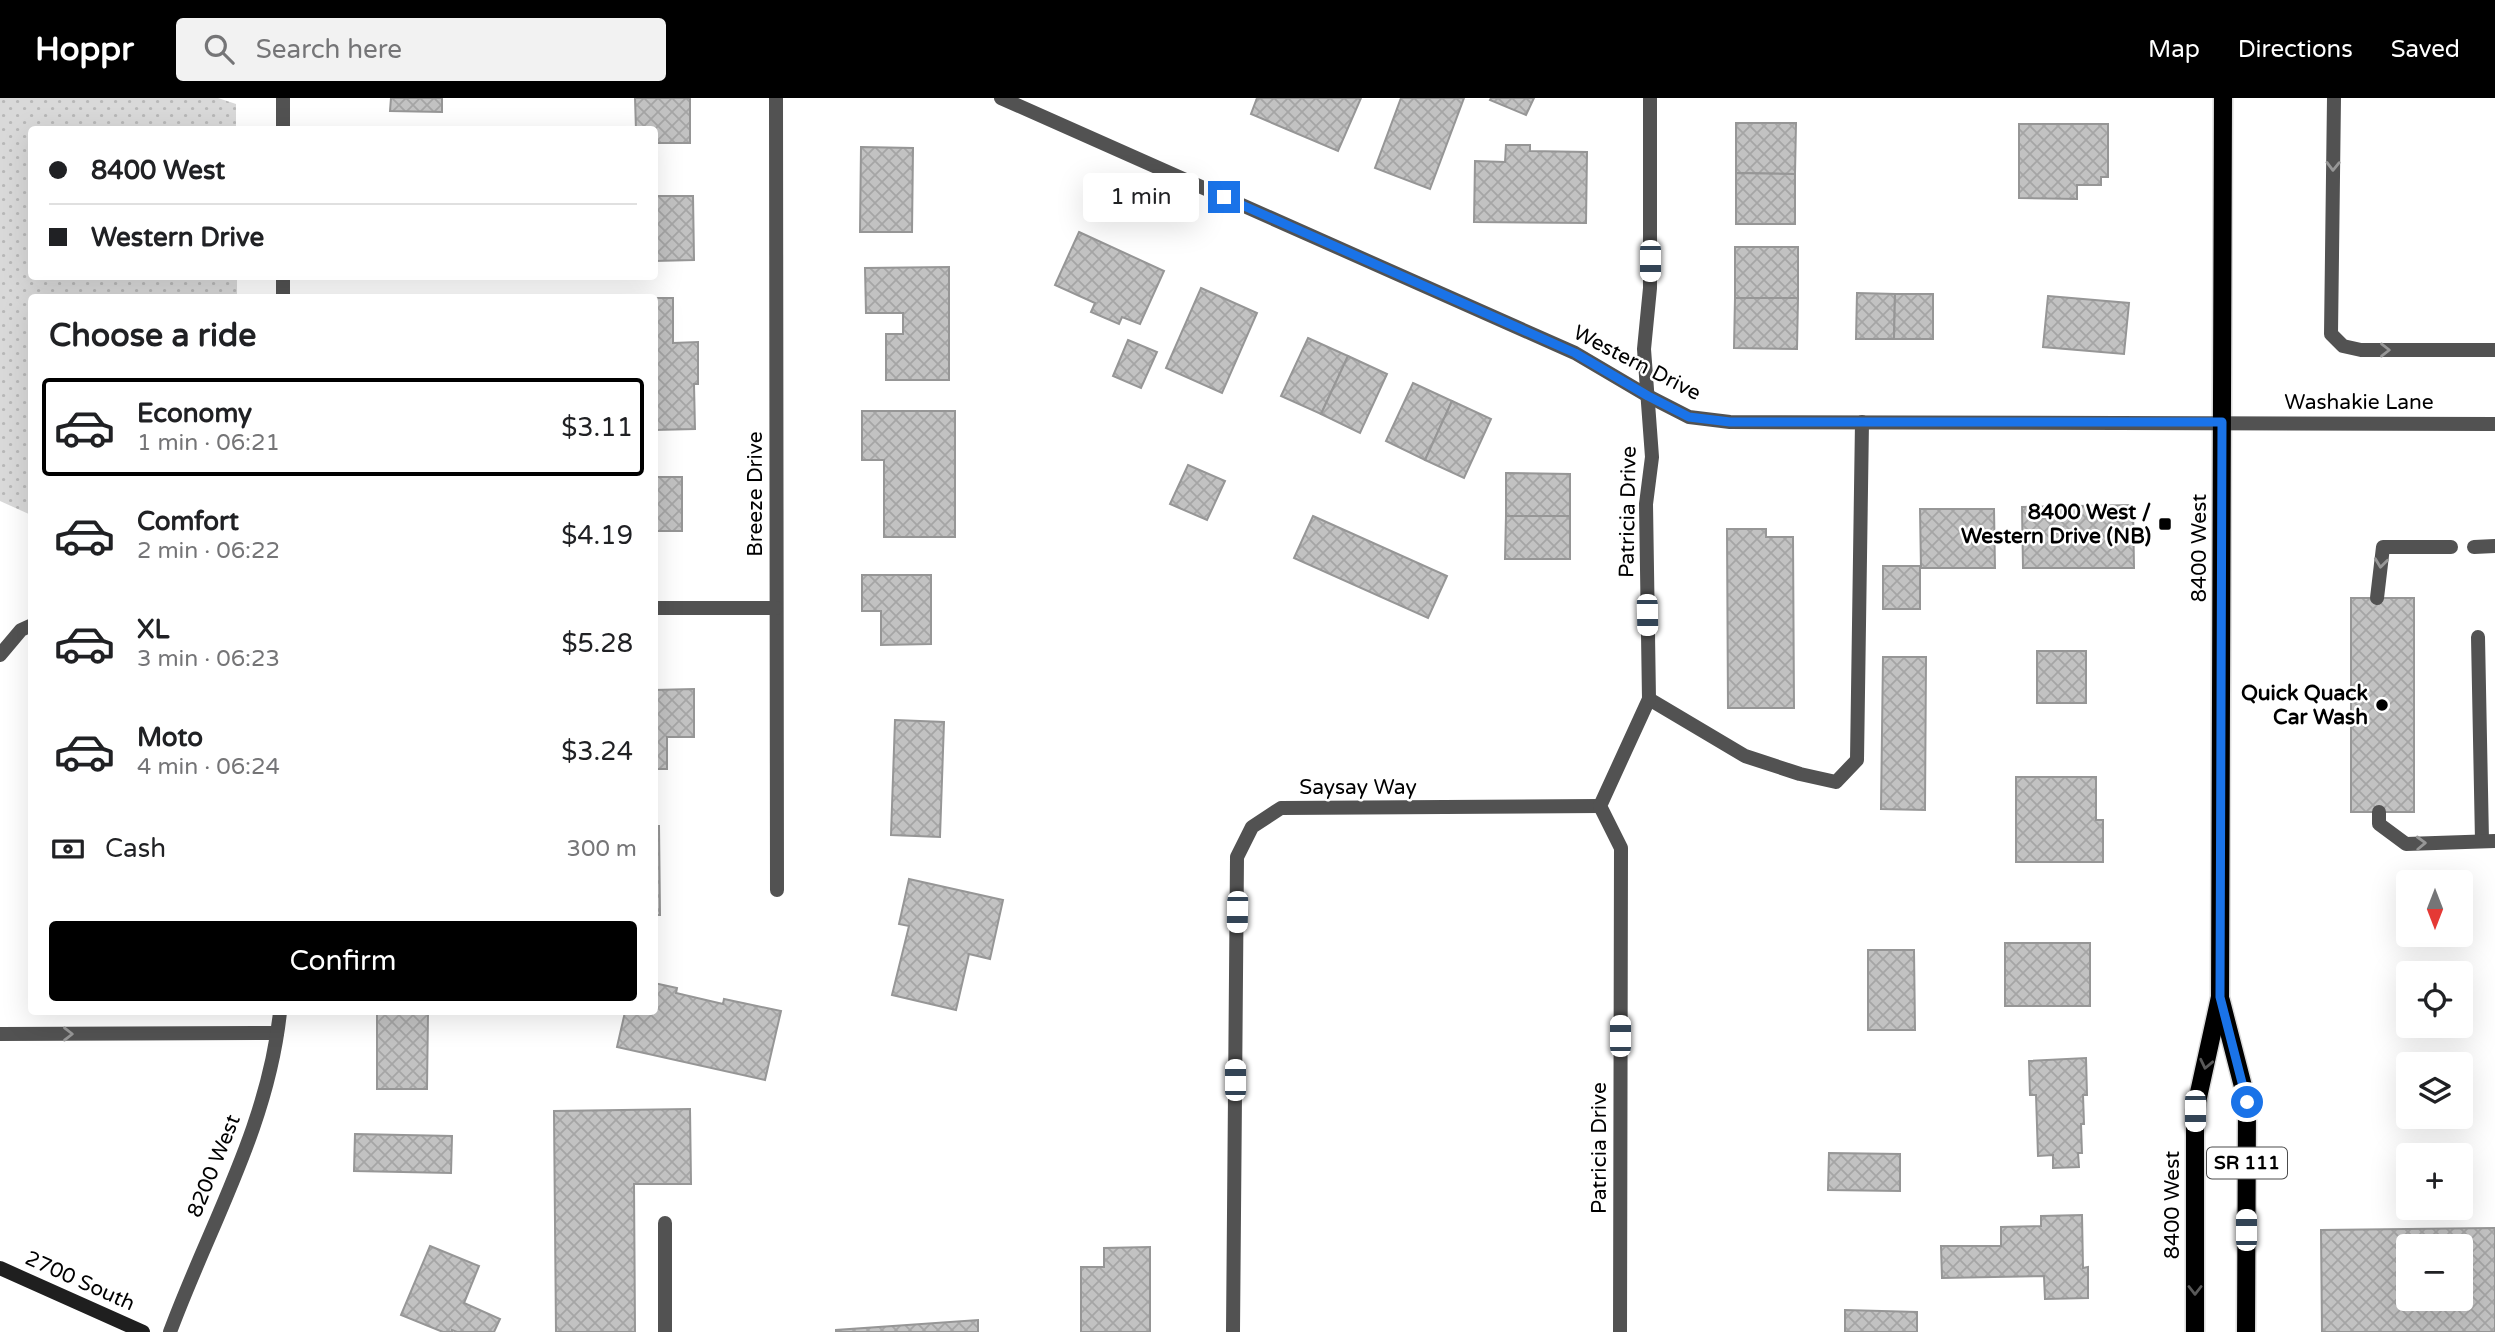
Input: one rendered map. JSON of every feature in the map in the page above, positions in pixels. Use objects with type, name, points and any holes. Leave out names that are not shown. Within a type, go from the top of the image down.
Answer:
[{"type":"main road","name":"8400 West","points":[[2195,1332],[2195,1111],[2220,997],[2223,98]]},
{"type":"main road","name":"8400 West","points":[[2220,997],[2247,1102],[2246,1332]]},
{"type":"street","points":[[283,98],[283,126]]},
{"type":"street","name":"Breeze Drive","points":[[776,98],[776,890]]},
{"type":"street","name":"Western Drive","points":[[1001,98],[1575,353],[1689,417],[1730,422],[2222,422]]},
{"type":"street","name":"Patricia Drive","points":[[1620,1332],[1620,848],[1600,806],[1649,699],[1646,503],[1652,457],[1644,349],[1650,288],[1650,98]]},
{"type":"street","points":[[2334,98],[2331,334],[2343,346],[2361,350],[2495,350]]},
{"type":"street","points":[[1649,699],[1745,756],[1800,774],[1836,782],[1857,760],[1862,422]]},
{"type":"street","name":"Washakie Lane","points":[[2222,422],[2495,424]]},
{"type":"street","points":[[2474,547],[2495,546]]},
{"type":"street","points":[[2377,598],[2382,547],[2451,547]]},
{"type":"street","points":[[658,608],[776,608]]},
{"type":"street","points":[[0,655],[21,630],[28,627]]},
{"type":"street","points":[[2379,812],[2379,824],[2406,844],[2488,841],[2478,637]]},
{"type":"street","name":"Saysay Way","points":[[1233,1332],[1237,857],[1252,827],[1282,808],[1600,806]]},
{"type":"street","name":"8200 West","points":[[170,1332],[190,1278],[246,1153],[269,1077],[280,1015]]},
{"type":"street","points":[[0,1034],[277,1033]]},
{"type":"street","points":[[665,1223],[665,1332]]},
{"type":"street","name":"2700 South","points":[[0,1268],[143,1332]]},
{"type":"shaded area","points":[[0,98],[218,98],[236,104],[236,126],[28,126],[28,280],[237,280],[237,294],[28,294],[28,514],[0,501]]},
{"type":"building","points":[[391,98],[442,98],[442,112],[390,111]]},
{"type":"building","points":[[635,98],[690,98],[690,143],[658,143],[658,126],[636,126]]},
{"type":"building","points":[[1257,98],[1361,98],[1338,151],[1251,114]]},
{"type":"building","points":[[1401,98],[1464,98],[1430,189],[1375,168]]},
{"type":"building","points":[[1534,98],[1526,115],[1490,100]]},
{"type":"building","points":[[1736,123],[1796,123],[1795,174],[1736,173]]},
{"type":"building","points":[[2019,124],[2108,124],[2108,177],[2101,177],[2101,185],[2077,185],[2077,199],[2019,198]]},
{"type":"building","points":[[1506,145],[1530,145],[1530,151],[1587,152],[1586,223],[1474,222],[1475,161],[1505,162]]},
{"type":"building","points":[[861,147],[913,148],[912,232],[860,232]]},
{"type":"building","points":[[1736,173],[1795,174],[1795,224],[1736,224]]},
{"type":"building","points":[[658,196],[693,196],[694,260],[658,261]]},
{"type":"building","points":[[1079,232],[1164,271],[1140,324],[1122,317],[1119,324],[1091,312],[1095,303],[1055,285]]},
{"type":"building","points":[[1735,247],[1798,247],[1798,298],[1735,298]]},
{"type":"building","points":[[949,267],[949,380],[886,380],[886,334],[903,334],[903,313],[866,313],[865,268]]},
{"type":"building","points":[[1201,288],[1257,313],[1222,393],[1166,368]]},
{"type":"building","points":[[1857,293],[1895,294],[1894,339],[1856,339]]},
{"type":"building","points":[[1895,294],[1933,294],[1933,339],[1894,339]]},
{"type":"building","points":[[2048,296],[2129,303],[2124,354],[2043,347]]},
{"type":"building","points":[[658,298],[673,298],[673,343],[698,342],[698,384],[694,384],[695,429],[658,430]]},
{"type":"building","points":[[1735,298],[1798,298],[1797,349],[1734,348]]},
{"type":"building","points":[[1308,338],[1348,356],[1321,414],[1281,396]]},
{"type":"building","points":[[1128,340],[1157,352],[1141,388],[1113,376]]},
{"type":"building","points":[[1348,356],[1387,374],[1360,433],[1321,414]]},
{"type":"building","points":[[1413,383],[1452,401],[1425,460],[1386,441]]},
{"type":"building","points":[[1452,401],[1491,419],[1464,478],[1425,460]]},
{"type":"building","points":[[862,411],[955,411],[955,537],[884,537],[884,460],[862,460]]},
{"type":"building","points":[[1188,465],[1225,481],[1207,520],[1170,504]]},
{"type":"building","points":[[1506,473],[1570,474],[1570,516],[1506,516]]},
{"type":"building","points":[[658,477],[682,477],[682,531],[658,531]]},
{"type":"building","points":[[2133,505],[2134,568],[2023,568],[2022,507]]},
{"type":"building","points":[[1920,509],[1994,509],[1995,568],[1921,568]]},
{"type":"building","points":[[1313,516],[1447,576],[1428,618],[1294,558]]},
{"type":"building","points":[[1506,516],[1570,516],[1570,559],[1505,559]]},
{"type":"building","points":[[1727,529],[1766,529],[1766,537],[1793,537],[1794,708],[1728,708]]},
{"type":"building","points":[[1883,566],[1920,566],[1920,609],[1883,609]]},
{"type":"building","points":[[862,575],[931,575],[931,644],[881,645],[881,611],[862,611]]},
{"type":"building","name":"Quick Quack Car Wash","points":[[2351,598],[2414,598],[2414,812],[2351,812]]},
{"type":"building","points":[[2037,651],[2086,651],[2086,703],[2037,703]]},
{"type":"building","points":[[1883,657],[1926,657],[1925,810],[1881,809]]},
{"type":"building","points":[[694,689],[694,737],[667,737],[667,769],[658,769],[658,690]]},
{"type":"building","points":[[895,720],[944,722],[940,837],[891,835]]},
{"type":"building","points":[[2016,777],[2096,777],[2096,820],[2103,820],[2103,862],[2016,862]]},
{"type":"building","points":[[658,826],[659,826],[658,915]]},
{"type":"building","points":[[909,879],[1003,900],[990,959],[969,954],[956,1010],[892,995],[909,926],[899,924]]},
{"type":"building","points":[[2005,943],[2090,943],[2090,1006],[2005,1006]]},
{"type":"building","points":[[1868,950],[1914,950],[1915,1030],[1868,1030]]},
{"type":"building","points":[[658,984],[677,988],[676,993],[723,1004],[724,999],[781,1011],[765,1080],[617,1047],[624,1015],[658,1015]]},
{"type":"building","points":[[377,1015],[428,1015],[427,1089],[377,1089]]},
{"type":"building","points":[[2086,1058],[2087,1095],[2083,1095],[2084,1124],[2081,1124],[2082,1153],[2078,1153],[2079,1167],[2053,1168],[2053,1155],[2038,1156],[2036,1095],[2030,1095],[2029,1061]]},
{"type":"building","points":[[690,1109],[691,1184],[634,1184],[635,1332],[556,1332],[554,1111]]},
{"type":"building","points":[[355,1134],[452,1136],[451,1173],[354,1171]]},
{"type":"building","points":[[1829,1153],[1900,1154],[1900,1191],[1828,1190]]},
{"type":"building","points":[[2082,1215],[2083,1268],[2088,1267],[2088,1298],[2045,1299],[2044,1276],[1942,1278],[1941,1246],[2001,1246],[2001,1227],[2041,1226],[2041,1216]]},
{"type":"building","points":[[2495,1228],[2495,1332],[2322,1332],[2321,1230]]},
{"type":"building","points":[[430,1246],[479,1266],[464,1303],[500,1319],[494,1332],[443,1332],[401,1315]]},
{"type":"building","points":[[1150,1247],[1150,1332],[1081,1332],[1081,1267],[1104,1267],[1104,1248]]},
{"type":"building","points":[[1845,1310],[1917,1312],[1917,1332],[1845,1332]]},
{"type":"building","points":[[978,1320],[978,1332],[836,1332],[836,1330]]},
{"type":"place","name":"8400 West / Western Drive (NB)","points":[[2165,524]]},
{"type":"place","name":"Quick Quack Car Wash","points":[[2382,705]]},
{"type":"route","points":[[1224,197],[1575,353],[1689,417],[1730,422],[2222,422],[2220,997],[2247,1102]]}]
